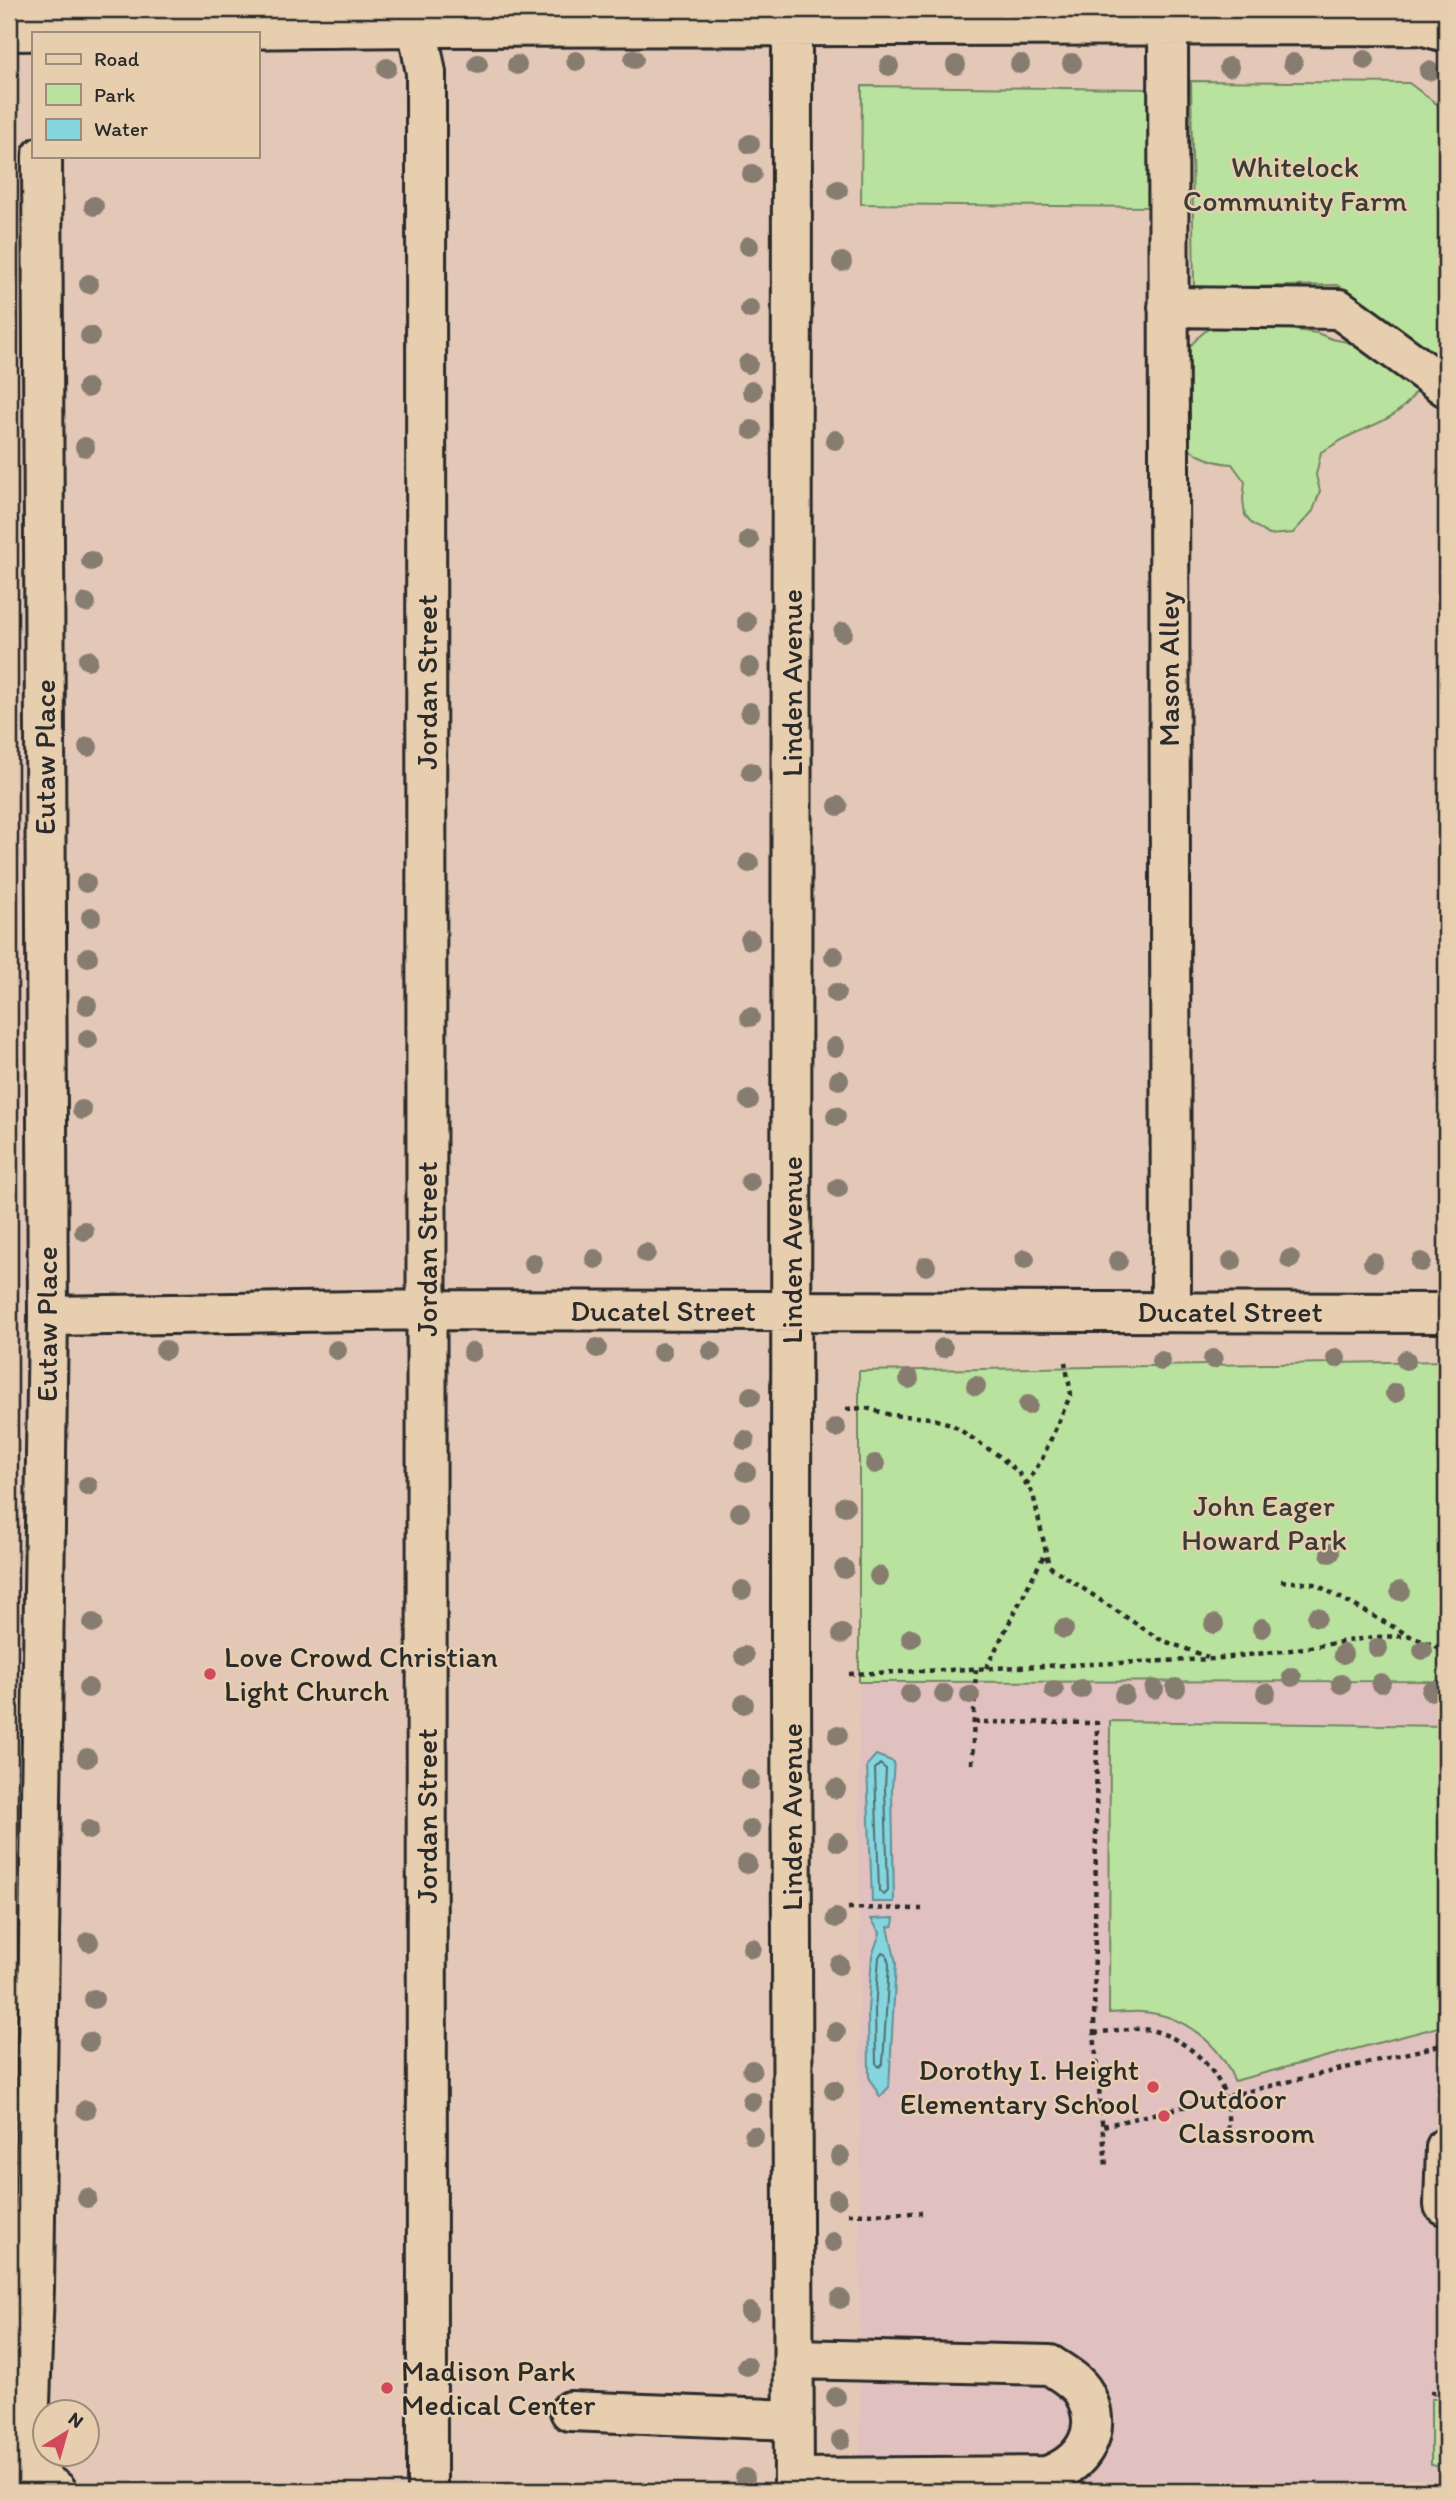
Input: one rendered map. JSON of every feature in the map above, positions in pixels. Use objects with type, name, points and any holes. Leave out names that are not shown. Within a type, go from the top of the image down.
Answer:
[{"type":"street","points":[[32,26],[416,18],[792,18],[1168,27],[1420,26],[1446,32]]},
{"type":"street","name":"Jordan Street","points":[[416,18],[426,73],[427,2491]]},
{"type":"street","name":"Linden Avenue","points":[[792,18],[794,2484]]},
{"type":"street","name":"Mason Alley","points":[[1168,27],[1171,1312]]},
{"type":"street","name":"Eutaw Place","points":[[30,2478],[48,1316],[42,158]]},
{"type":"street","points":[[1168,307],[1339,309],[1446,387]]},
{"type":"street","name":"Ducatel Street","points":[[48,1316],[427,1310],[1446,1313]]},
{"type":"street","points":[[1444,2205],[1446,2147]]},
{"type":"street","points":[[794,2358],[1050,2365],[1084,2392],[1092,2424],[1083,2455],[1063,2470],[1047,2476],[794,2484]]},
{"type":"street","points":[[570,2411],[794,2420]]},
{"type":"path","points":[[1026,1485],[1042,1459],[1072,1394],[1065,1362]]},
{"type":"path","points":[[846,1409],[866,1408],[891,1415],[930,1418],[951,1424],[999,1456],[1017,1472],[1033,1494],[1049,1566],[1159,1639],[1213,1659]]},
{"type":"path","points":[[986,1668],[1045,1554]]},
{"type":"path","points":[[1281,1580],[1315,1584],[1410,1636],[1446,1650]]},
{"type":"path","points":[[849,1674],[1213,1659],[1373,1637],[1410,1636]]},
{"type":"path","points":[[972,1764],[976,1668]]},
{"type":"path","points":[[974,1722],[1097,1723],[1094,2033],[1106,2166]]},
{"type":"path","points":[[848,1909],[922,1909]]},
{"type":"path","points":[[1094,2033],[1131,2029],[1154,2031],[1177,2040],[1211,2069],[1226,2097],[1228,2138],[1256,2139]]},
{"type":"path","points":[[1103,2126],[1446,2044]]},
{"type":"path","points":[[848,2214],[922,2213]]},
{"type":"path","points":[[1430,2392],[1446,2393]]},
{"type":"shaded area","name":"Dorothy I. Height Elementary School","points":[[1446,1681],[1446,2491],[860,2491],[859,1682]]},
{"type":"green space","name":"Whitelock Community Farm","points":[[1191,81],[1409,83],[1446,111],[1446,362],[1338,285],[1194,288]]},
{"type":"green space","points":[[862,86],[1151,89],[1150,207],[861,204]]},
{"type":"green space","points":[[1266,319],[1295,330],[1357,344],[1418,387],[1406,404],[1390,417],[1321,452],[1316,475],[1320,491],[1313,511],[1293,533],[1269,535],[1251,523],[1245,515],[1245,482],[1232,464],[1198,455],[1184,444],[1179,429],[1189,389],[1183,360],[1191,345],[1217,325]]},
{"type":"green space","name":"John Eager Howard Park","points":[[1446,1361],[1446,1681],[859,1682],[859,1371]]},
{"type":"green space","points":[[1110,1721],[1446,1726],[1446,2025],[1234,2081],[1228,2067],[1210,2043],[1185,2025],[1157,2014],[1109,2013]]},
{"type":"green space","points":[[1431,2399],[1446,2399],[1446,2468],[1431,2465]]},
{"type":"water","points":[[876,1755],[894,1762],[894,1902],[872,1902],[867,1765]]},
{"type":"water","points":[[894,1918],[893,1926],[888,1927],[896,1963],[889,2087],[880,2097],[869,2077],[868,2010],[872,1956],[880,1933],[871,1919]]},
{"type":"place","name":"Love Crowd Christian Light Church","points":[[210,1674]]},
{"type":"place","name":"Dorothy I. Height Elementary School","points":[[1153,2087]]},
{"type":"place","name":"Outdoor Classroom","points":[[1164,2116]]},
{"type":"place","name":"Madison Park Medical Center","points":[[387,2388]]}]
